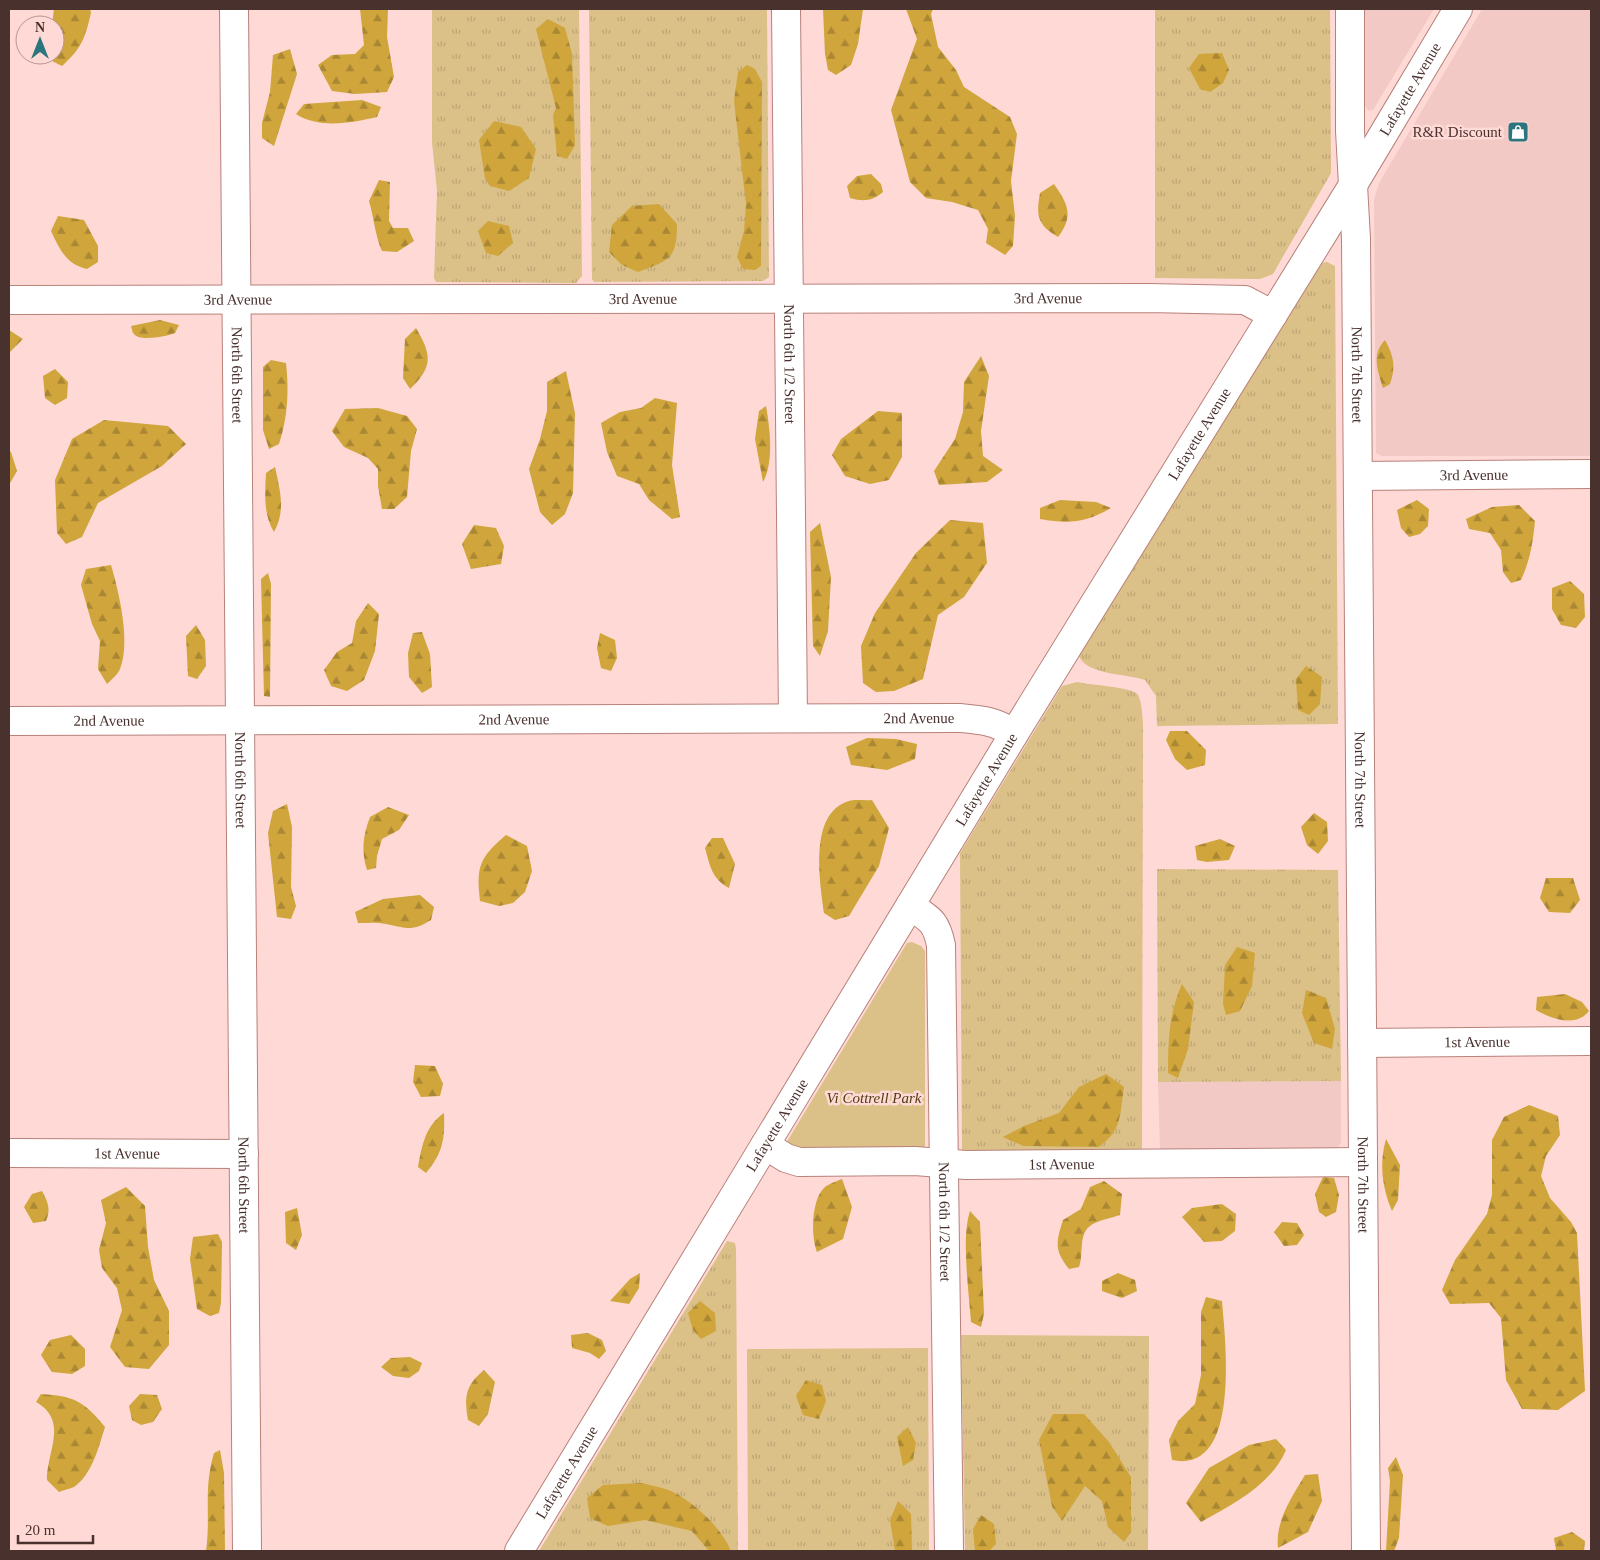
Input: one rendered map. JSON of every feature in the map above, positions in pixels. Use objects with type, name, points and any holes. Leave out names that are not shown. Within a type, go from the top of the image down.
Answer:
[{"type":"street","name":"North 6th Street","points":[[234,9],[247,1551]]},
{"type":"street","name":"North 6th 1/2 Street","points":[[786,9],[793,718]]},
{"type":"street","name":"North 7th Street","points":[[1350,9],[1353,185],[1356,239],[1366,1551]]},
{"type":"street","name":"Lafayette Avenue","points":[[519,1551],[1014,734],[1353,185],[1458,9]]},
{"type":"street","name":"3rd Avenue","points":[[9,300],[1246,300],[1273,315]]},
{"type":"street","name":"3rd Avenue","points":[[1358,476],[1591,474]]},
{"type":"street","name":"2nd Avenue","points":[[9,721],[960,718],[990,720],[1001,724],[1014,734]]},
{"type":"street","name":"North 6th 1/2 Street","points":[[910,906],[932,920],[938,930],[941,945],[946,1164],[949,1551]]},
{"type":"street","name":"1st Avenue","points":[[1362,1043],[1591,1041]]},
{"type":"street","name":"1st Avenue","points":[[765,1145],[786,1158],[799,1162],[915,1161],[946,1164],[1363,1162]]},
{"type":"street","name":"1st Avenue","points":[[9,1153],[244,1154]]},
{"type":"shaded area","points":[[1364,9],[1434,9],[1373,110],[1369,111],[1365,106]]},
{"type":"shaded area","points":[[1482,9],[1591,9],[1591,456],[1382,456],[1376,453],[1374,200],[1379,183]]},
{"type":"shaded area","points":[[1341,1081],[1341,1143],[1337,1149],[1160,1151],[1158,1082]]},
{"type":"green space","points":[[54,9],[90,9],[91,13],[82,42],[65,63],[65,15],[53,15]]},
{"type":"green space","points":[[360,9],[388,9],[387,37],[394,77],[387,92],[355,94],[332,91],[318,65],[332,55],[355,54],[364,45]]},
{"type":"green space","points":[[432,9],[579,9],[582,276],[576,283],[436,282],[434,278],[437,191],[432,142]]},
{"type":"green space","points":[[589,9],[767,9],[769,277],[763,281],[594,282],[592,279]]},
{"type":"green space","points":[[823,9],[863,9],[858,44],[851,65],[836,75],[828,70],[825,54]]},
{"type":"green space","points":[[906,9],[933,9],[931,14],[938,47],[956,70],[964,87],[1010,117],[1017,134],[1011,181],[1015,216],[1013,246],[1005,255],[986,243],[988,229],[978,210],[952,202],[926,198],[910,182],[891,110],[917,39]]},
{"type":"green space","points":[[1155,9],[1330,9],[1331,173],[1273,274],[1260,279],[1155,278]]},
{"type":"green space","points":[[548,19],[565,28],[572,54],[575,145],[567,159],[557,156],[553,115],[556,108],[536,29]]},
{"type":"green space","points":[[290,49],[297,74],[274,146],[262,138],[262,123],[270,92],[273,55]]},
{"type":"green space","points":[[1222,53],[1229,70],[1223,83],[1210,92],[1200,89],[1189,68],[1199,54]]},
{"type":"green space","points":[[747,65],[755,69],[762,82],[761,266],[755,270],[743,269],[737,257],[744,231],[746,204],[734,101],[738,72]]},
{"type":"green space","points":[[362,100],[381,107],[377,117],[346,123],[325,123],[305,119],[296,114],[304,104]]},
{"type":"green space","points":[[494,121],[521,127],[536,149],[529,178],[509,191],[490,186],[485,178],[479,140]]},
{"type":"green space","points":[[871,174],[881,184],[883,192],[868,200],[850,198],[847,186],[857,176]]},
{"type":"green space","points":[[379,180],[390,182],[389,221],[393,228],[408,228],[414,241],[397,252],[382,251],[376,233],[369,201]]},
{"type":"green space","points":[[1054,184],[1066,204],[1067,210],[1066,223],[1058,237],[1042,224],[1038,213],[1040,193]]},
{"type":"green space","points":[[659,204],[677,224],[677,236],[673,252],[664,261],[638,272],[622,265],[609,252],[612,225],[632,206]]},
{"type":"green space","points":[[58,216],[84,220],[98,246],[98,262],[87,269],[74,264],[64,255],[51,231]]},
{"type":"green space","points":[[488,221],[509,226],[513,243],[498,256],[486,253],[478,231]]},
{"type":"green space","points":[[1327,262],[1335,266],[1338,724],[1157,726],[1156,696],[1145,680],[1090,667],[1079,656],[1322,263]]},
{"type":"green space","points":[[160,320],[179,325],[175,333],[160,337],[142,338],[133,332],[131,326]]},
{"type":"green space","points":[[416,328],[425,346],[428,360],[423,374],[410,389],[403,378],[405,339]]},
{"type":"green space","points":[[9,330],[23,339],[9,353]]},
{"type":"green space","points":[[1385,340],[1392,356],[1393,372],[1390,384],[1383,388],[1377,357],[1378,351]]},
{"type":"green space","points":[[981,356],[989,376],[981,431],[983,456],[1003,470],[987,482],[939,485],[934,471],[955,439],[963,412],[964,382]]},
{"type":"green space","points":[[271,360],[286,363],[287,394],[286,413],[279,444],[269,449],[263,430],[263,367]]},
{"type":"green space","points":[[55,369],[68,382],[67,398],[55,405],[45,398],[43,376]]},
{"type":"green space","points":[[566,371],[575,413],[573,493],[565,514],[552,525],[540,512],[529,469],[540,439],[547,411],[547,382]]},
{"type":"green space","points":[[655,398],[677,403],[672,465],[680,517],[672,519],[649,500],[639,484],[617,476],[607,452],[601,423],[620,412],[641,408]]},
{"type":"green space","points":[[766,406],[770,435],[770,455],[769,465],[763,482],[755,439],[759,411]]},
{"type":"green space","points":[[378,408],[407,416],[417,429],[411,451],[407,497],[394,509],[382,509],[378,486],[378,469],[368,458],[344,447],[332,431],[345,409]]},
{"type":"green space","points":[[878,411],[902,413],[902,457],[889,480],[870,484],[845,476],[832,455],[841,439]]},
{"type":"green space","points":[[104,420],[168,426],[186,444],[162,466],[98,503],[82,537],[66,544],[57,533],[55,480],[72,439]]},
{"type":"green space","points":[[9,451],[17,471],[9,485]]},
{"type":"green space","points":[[275,467],[281,508],[278,524],[274,532],[266,511],[265,488],[266,473]]},
{"type":"green space","points":[[1060,500],[1096,502],[1111,508],[1093,517],[1077,521],[1060,522],[1040,519],[1040,508]]},
{"type":"green space","points":[[1417,500],[1429,509],[1428,526],[1420,534],[1409,537],[1401,528],[1397,510]]},
{"type":"green space","points":[[1519,505],[1535,521],[1527,566],[1521,580],[1511,583],[1503,572],[1501,550],[1490,533],[1469,529],[1466,519],[1492,507]]},
{"type":"green space","points":[[950,520],[983,523],[987,563],[964,597],[938,615],[923,679],[894,691],[876,692],[863,683],[861,646],[875,613],[916,553]]},
{"type":"green space","points":[[820,523],[831,577],[828,631],[820,656],[813,646],[810,532]]},
{"type":"green space","points":[[474,525],[496,528],[504,546],[501,564],[471,569],[462,544]]},
{"type":"green space","points":[[111,565],[123,617],[124,646],[120,669],[107,684],[98,669],[100,641],[92,624],[81,585],[86,569]]},
{"type":"green space","points":[[268,573],[271,584],[270,697],[264,696],[261,579]]},
{"type":"green space","points":[[1570,581],[1584,594],[1585,617],[1576,628],[1561,625],[1552,609],[1552,588]]},
{"type":"green space","points":[[368,603],[379,614],[375,651],[364,680],[347,691],[331,686],[324,670],[337,652],[352,643],[356,621]]},
{"type":"green space","points":[[196,625],[205,640],[206,666],[197,679],[188,676],[186,636]]},
{"type":"green space","points":[[422,632],[430,654],[432,687],[422,693],[409,677],[408,653],[413,633]]},
{"type":"green space","points":[[600,633],[615,640],[617,658],[611,671],[601,668],[597,648]]},
{"type":"green space","points":[[1306,666],[1322,677],[1320,704],[1309,715],[1298,710],[1296,679]]},
{"type":"green space","points":[[1077,682],[1135,692],[1138,695],[1142,709],[1142,1151],[964,1152],[962,1150],[960,853],[1062,686]]},
{"type":"green space","points":[[1170,731],[1187,731],[1206,750],[1205,765],[1187,770],[1175,759],[1166,740]]},
{"type":"green space","points":[[867,738],[896,739],[917,744],[915,759],[887,770],[851,765],[846,747]]},
{"type":"green space","points":[[851,800],[872,800],[889,828],[879,866],[849,916],[835,920],[824,913],[819,867],[822,834],[827,819],[836,808]]},
{"type":"green space","points":[[287,804],[292,827],[291,887],[296,906],[291,919],[277,917],[268,833],[273,811]]},
{"type":"green space","points":[[388,807],[409,815],[399,830],[382,839],[376,868],[367,870],[363,850],[364,837],[370,817]]},
{"type":"green space","points":[[1314,813],[1327,822],[1328,841],[1318,854],[1307,845],[1301,827]]},
{"type":"green space","points":[[506,835],[527,846],[532,871],[525,892],[513,903],[499,906],[480,901],[479,871],[490,850]]},
{"type":"green space","points":[[712,838],[723,838],[735,864],[729,888],[715,876],[710,866],[705,848]]},
{"type":"green space","points":[[1220,839],[1235,846],[1229,860],[1207,862],[1197,860],[1195,846]]},
{"type":"green space","points":[[1157,869],[1338,870],[1341,1081],[1158,1082]]},
{"type":"green space","points":[[1546,878],[1573,878],[1580,900],[1570,913],[1549,912],[1540,898]]},
{"type":"green space","points":[[420,895],[434,907],[431,920],[424,924],[414,928],[404,928],[379,923],[358,923],[355,912],[383,899]]},
{"type":"green space","name":"Vi Cottrell Park","points":[[912,942],[921,946],[925,951],[925,1148],[921,1151],[801,1152],[785,1145],[907,943]]},
{"type":"green space","points":[[1237,947],[1255,953],[1252,986],[1240,1011],[1226,1015],[1223,1004],[1225,965]]},
{"type":"green space","points":[[1182,984],[1194,1002],[1188,1049],[1178,1078],[1168,1073],[1168,1050],[1174,1006]]},
{"type":"green space","points":[[1306,990],[1326,998],[1335,1029],[1332,1049],[1314,1043],[1302,1013]]},
{"type":"green space","points":[[1565,994],[1582,1002],[1589,1011],[1584,1016],[1570,1021],[1556,1019],[1536,1010],[1537,997]]},
{"type":"green space","points":[[415,1065],[435,1066],[443,1084],[440,1096],[421,1097],[413,1082]]},
{"type":"green space","points":[[1106,1074],[1124,1087],[1116,1128],[1112,1135],[1098,1147],[1023,1146],[1003,1137],[1024,1126],[1059,1113],[1079,1087]]},
{"type":"green space","points":[[1529,1105],[1558,1116],[1560,1135],[1546,1156],[1541,1176],[1550,1198],[1571,1222],[1577,1233],[1585,1391],[1558,1410],[1522,1409],[1506,1380],[1501,1318],[1489,1303],[1450,1304],[1442,1290],[1455,1260],[1487,1214],[1492,1195],[1492,1140],[1504,1117]]},
{"type":"green space","points":[[444,1113],[442,1145],[432,1166],[426,1173],[418,1167],[425,1137],[432,1124]]},
{"type":"green space","points":[[1386,1139],[1400,1165],[1398,1200],[1392,1211],[1384,1184],[1382,1166]]},
{"type":"green space","points":[[1323,1177],[1334,1178],[1339,1195],[1336,1212],[1326,1217],[1319,1212],[1315,1194]]},
{"type":"green space","points":[[842,1179],[852,1207],[843,1239],[817,1252],[813,1219],[817,1201],[824,1188]]},
{"type":"green space","points":[[1104,1181],[1122,1194],[1120,1215],[1097,1222],[1086,1230],[1079,1267],[1069,1269],[1061,1256],[1058,1246],[1063,1220],[1081,1209],[1090,1187]]},
{"type":"green space","points":[[126,1187],[145,1206],[148,1247],[154,1280],[169,1311],[169,1345],[149,1369],[125,1367],[110,1347],[122,1310],[117,1288],[102,1268],[99,1250],[106,1223],[101,1200]]},
{"type":"green space","points":[[42,1191],[48,1206],[48,1217],[46,1221],[33,1223],[24,1207],[32,1194]]},
{"type":"green space","points":[[1222,1204],[1236,1214],[1235,1231],[1222,1241],[1204,1242],[1182,1217],[1192,1208]]},
{"type":"green space","points":[[297,1208],[302,1235],[296,1250],[286,1243],[285,1212]]},
{"type":"green space","points":[[970,1211],[980,1222],[984,1314],[981,1327],[971,1322],[967,1281],[966,1236]]},
{"type":"green space","points":[[1282,1222],[1297,1223],[1304,1235],[1297,1245],[1284,1246],[1274,1232]]},
{"type":"green space","points":[[218,1234],[222,1242],[221,1303],[219,1313],[210,1316],[197,1309],[190,1259],[193,1237]]},
{"type":"green space","points":[[727,1241],[735,1243],[736,1249],[738,1551],[539,1551]]},
{"type":"green space","points":[[640,1273],[639,1288],[629,1304],[610,1301],[630,1279]]},
{"type":"green space","points":[[1118,1273],[1135,1280],[1137,1291],[1122,1298],[1102,1291],[1102,1281]]},
{"type":"green space","points":[[1206,1297],[1222,1301],[1226,1372],[1224,1400],[1219,1426],[1210,1447],[1194,1459],[1172,1460],[1169,1440],[1178,1421],[1195,1404],[1201,1375],[1201,1312]]},
{"type":"green space","points":[[700,1301],[715,1313],[716,1331],[701,1339],[693,1330],[688,1313]]},
{"type":"green space","points":[[588,1333],[602,1340],[606,1351],[599,1359],[590,1353],[572,1348],[571,1335]]},
{"type":"green space","points":[[71,1335],[85,1349],[85,1366],[72,1374],[52,1372],[41,1355],[50,1340]]},
{"type":"green space","points":[[961,1335],[1149,1336],[1148,1551],[965,1551]]},
{"type":"green space","points":[[928,1348],[929,1551],[748,1551],[747,1349]]},
{"type":"green space","points":[[410,1357],[422,1363],[419,1371],[409,1378],[393,1376],[381,1367],[391,1358]]},
{"type":"green space","points":[[484,1370],[495,1382],[488,1414],[479,1426],[468,1420],[466,1398],[473,1381]]},
{"type":"green space","points":[[806,1380],[822,1385],[826,1401],[819,1419],[803,1415],[796,1396]]},
{"type":"green space","points":[[41,1394],[62,1396],[78,1401],[91,1411],[105,1427],[94,1460],[86,1475],[74,1487],[59,1492],[47,1480],[54,1427],[52,1418],[36,1402]]},
{"type":"green space","points":[[140,1394],[157,1395],[162,1409],[153,1422],[141,1425],[132,1420],[129,1406]]},
{"type":"green space","points":[[1053,1414],[1084,1414],[1109,1442],[1131,1477],[1131,1532],[1124,1542],[1108,1527],[1102,1501],[1085,1486],[1062,1521],[1052,1506],[1039,1440]]},
{"type":"green space","points":[[908,1427],[916,1443],[913,1460],[903,1466],[897,1437]]},
{"type":"green space","points":[[1276,1439],[1286,1450],[1271,1473],[1238,1501],[1201,1522],[1186,1503],[1209,1468],[1249,1445]]},
{"type":"green space","points":[[220,1450],[224,1473],[225,1551],[206,1551],[209,1479],[214,1453]]},
{"type":"green space","points":[[1396,1457],[1403,1475],[1399,1538],[1394,1551],[1386,1551],[1390,1481],[1388,1468]]},
{"type":"green space","points":[[1318,1474],[1322,1501],[1308,1532],[1278,1548],[1279,1528],[1290,1501],[1305,1475]]},
{"type":"green space","points":[[642,1483],[664,1488],[692,1504],[722,1534],[731,1551],[709,1551],[692,1531],[645,1520],[608,1526],[590,1518],[587,1498],[603,1485]]},
{"type":"green space","points":[[898,1501],[911,1514],[912,1551],[895,1551],[890,1520]]},
{"type":"green space","points":[[981,1515],[994,1524],[996,1544],[989,1551],[975,1551],[973,1529]]},
{"type":"green space","points":[[1572,1532],[1585,1541],[1584,1551],[1556,1550],[1554,1538]]},
{"type":"place","name":"R&R Discount","points":[[1518,132]]}]
